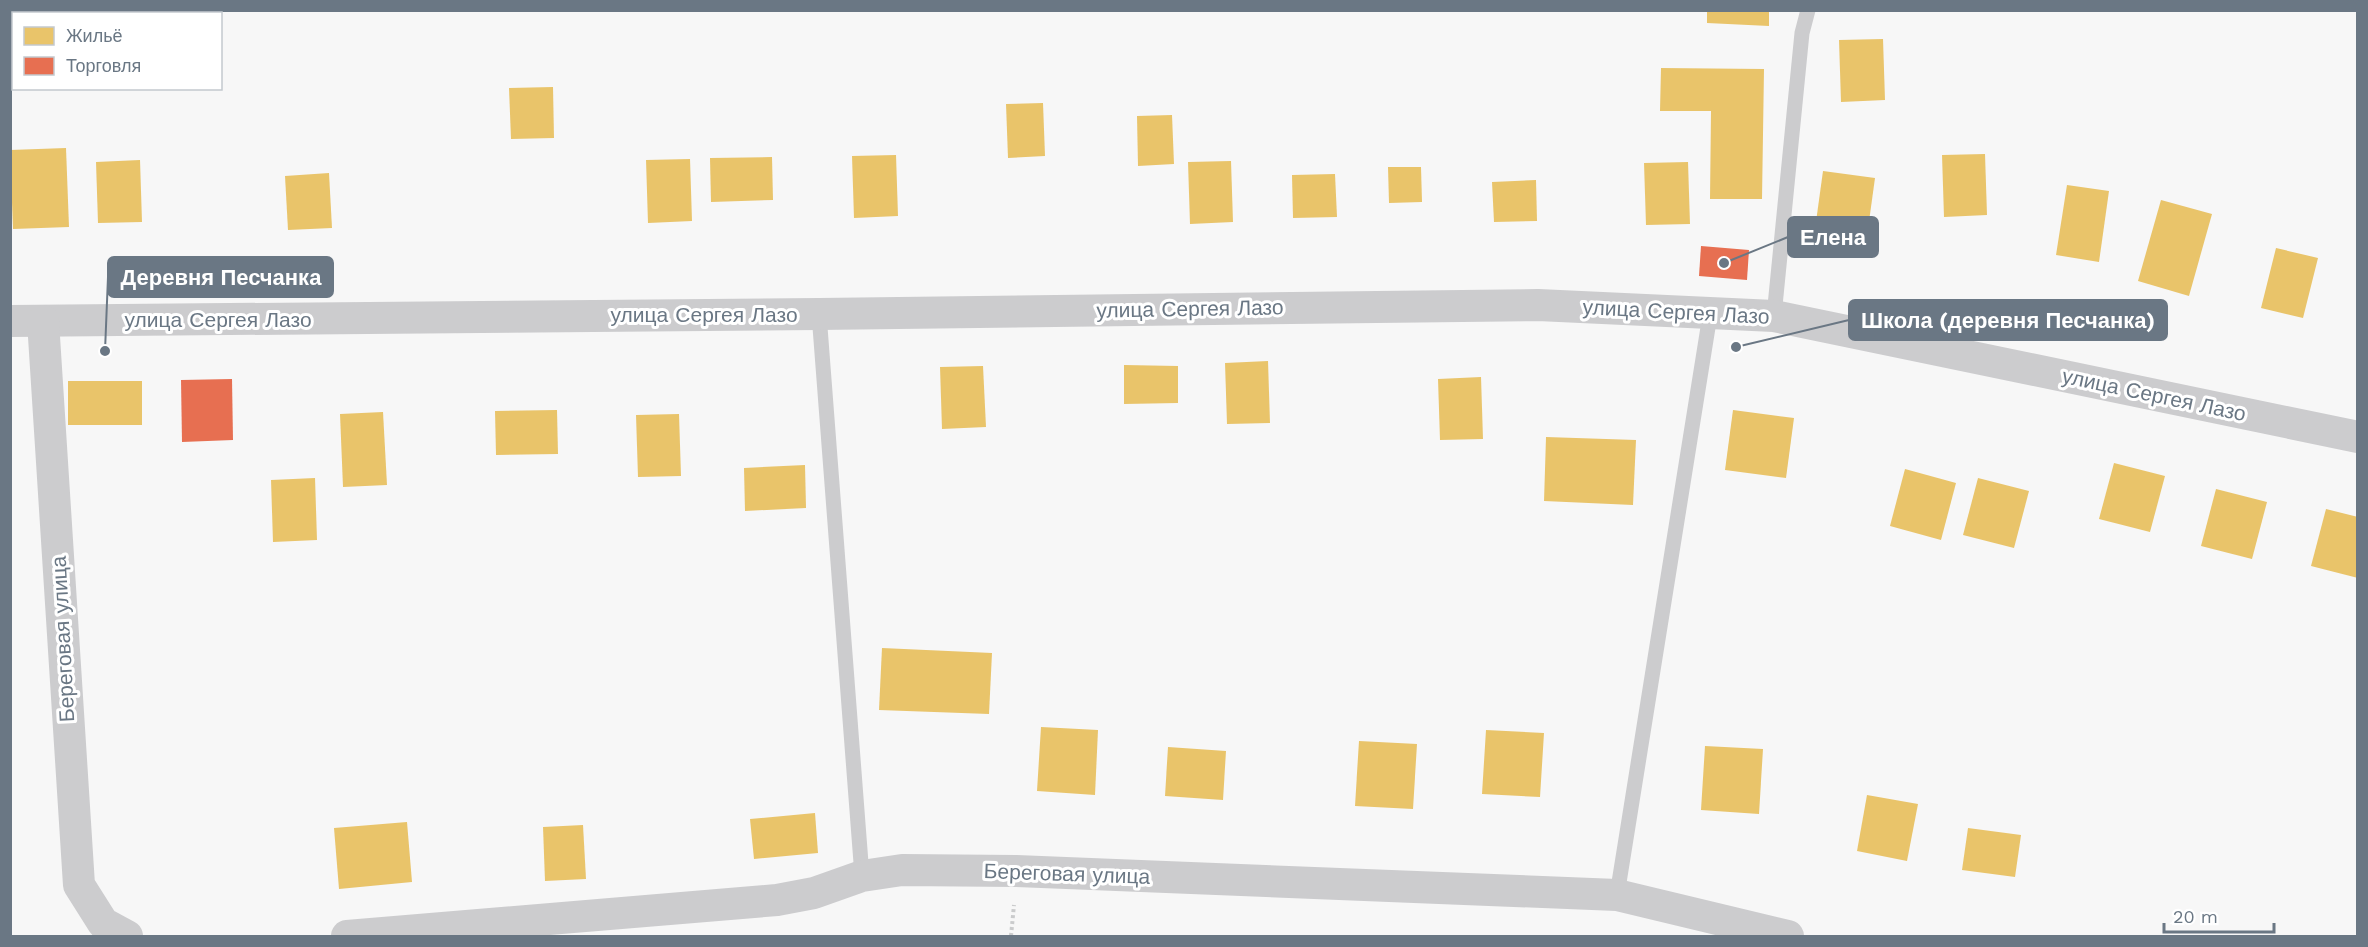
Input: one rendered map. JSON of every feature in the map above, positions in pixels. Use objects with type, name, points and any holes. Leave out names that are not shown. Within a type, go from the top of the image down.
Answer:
[{"type":"street","name":"улица Сергея Лазо","points":[[10,321],[1538,305],[1710,315],[1774,316],[2358,437]]},
{"type":"street","name":"Береговая улица","points":[[43,321],[79,885],[103,923],[127,936]]},
{"type":"street","name":"Береговая улица","points":[[347,936],[777,900],[814,893],[862,876],[902,870],[1016,871],[1617,895],[1788,936]]},
{"type":"lane","points":[[1774,316],[1802,33],[1808,10]]},
{"type":"lane","points":[[819,314],[862,876]]},
{"type":"lane","points":[[1617,895],[1710,315]]},
{"type":"building: Жильё","points":[[1707,10],[1769,10],[1769,26],[1707,23]]},
{"type":"building: Жильё","points":[[1883,39],[1885,100],[1841,102],[1839,40]]},
{"type":"building: Жильё","points":[[1661,68],[1764,69],[1762,199],[1710,199],[1711,111],[1660,111]]},
{"type":"building: Жильё","points":[[553,87],[554,138],[511,139],[509,88]]},
{"type":"building: Жильё","points":[[1043,103],[1045,156],[1008,158],[1006,104]]},
{"type":"building: Жильё","points":[[1172,115],[1174,164],[1138,166],[1137,116]]},
{"type":"building: Жильё","points":[[66,148],[69,227],[13,229],[10,150]]},
{"type":"building: Жильё","points":[[1985,154],[1987,215],[1944,217],[1942,155]]},
{"type":"building: Жильё","points":[[896,155],[898,216],[854,218],[852,156]]},
{"type":"building: Жильё","points":[[772,157],[773,200],[711,202],[710,158]]},
{"type":"building: Жильё","points":[[690,159],[692,221],[648,223],[646,160]]},
{"type":"building: Жильё","points":[[140,160],[142,222],[98,223],[96,162]]},
{"type":"building: Жильё","points":[[1231,161],[1233,222],[1190,224],[1188,162]]},
{"type":"building: Жильё","points":[[1688,162],[1690,224],[1646,225],[1644,163]]},
{"type":"building: Жильё","points":[[1388,167],[1421,167],[1422,202],[1389,203]]},
{"type":"building: Жильё","points":[[1823,171],[1875,178],[1867,236],[1815,229]]},
{"type":"building: Жильё","points":[[329,173],[332,228],[288,230],[285,176]]},
{"type":"building: Жильё","points":[[1335,174],[1337,217],[1293,218],[1292,175]]},
{"type":"building: Жильё","points":[[1536,180],[1537,221],[1494,222],[1492,182]]},
{"type":"building: Жильё","points":[[2067,185],[2109,191],[2099,262],[2056,255]]},
{"type":"building: Жильё","points":[[2161,200],[2212,214],[2189,296],[2138,281]]},
{"type":"building: Жильё","points":[[2276,248],[2318,258],[2303,318],[2261,308]]},
{"type":"building: Жильё","points":[[1268,361],[1270,423],[1227,424],[1225,363]]},
{"type":"building: Жильё","points":[[1124,365],[1178,366],[1178,403],[1124,404]]},
{"type":"building: Жильё","points":[[983,366],[986,427],[942,429],[940,367]]},
{"type":"building: Жильё","points":[[1481,377],[1483,439],[1440,440],[1438,379]]},
{"type":"building: Жильё","points":[[68,381],[142,381],[142,425],[68,425]]},
{"type":"building: Жильё","points":[[557,410],[558,454],[496,455],[495,411]]},
{"type":"building: Жильё","points":[[1733,410],[1794,418],[1786,478],[1725,470]]},
{"type":"building: Жильё","points":[[383,412],[387,485],[343,487],[340,414]]},
{"type":"building: Жильё","points":[[679,414],[681,476],[638,477],[636,415]]},
{"type":"building: Жильё","points":[[1546,437],[1636,440],[1633,505],[1544,501]]},
{"type":"building: Жильё","points":[[2114,463],[2165,476],[2150,532],[2099,519]]},
{"type":"building: Жильё","points":[[805,465],[806,508],[745,511],[744,468]]},
{"type":"building: Жильё","points":[[1905,469],[1956,483],[1941,540],[1890,526]]},
{"type":"building: Жильё","points":[[315,478],[317,540],[273,542],[271,480]]},
{"type":"building: Жильё","points":[[1978,478],[2029,491],[2014,548],[1963,535]]},
{"type":"building: Жильё","points":[[2216,489],[2267,502],[2252,559],[2201,546]]},
{"type":"building: Жильё","points":[[2326,509],[2358,517],[2358,578],[2311,566]]},
{"type":"building: Жильё","points":[[882,648],[992,653],[989,714],[879,710]]},
{"type":"building: Жильё","points":[[1041,727],[1098,730],[1095,795],[1037,791]]},
{"type":"building: Жильё","points":[[1486,730],[1544,733],[1540,797],[1482,794]]},
{"type":"building: Жильё","points":[[1359,741],[1417,744],[1413,809],[1355,806]]},
{"type":"building: Жильё","points":[[1705,746],[1763,749],[1759,814],[1701,810]]},
{"type":"building: Жильё","points":[[1168,747],[1226,751],[1223,800],[1165,796]]},
{"type":"building: Жильё","points":[[1867,795],[1918,804],[1907,861],[1857,851]]},
{"type":"building: Жильё","points":[[815,813],[818,853],[754,859],[750,819]]},
{"type":"building: Жильё","points":[[407,822],[412,882],[339,889],[334,828]]},
{"type":"building: Жильё","points":[[583,825],[586,879],[545,881],[543,827]]},
{"type":"building: Жильё","points":[[1968,828],[2021,835],[2015,877],[1962,870]]},
{"type":"building: Торговля","points":[[1701,246],[1749,250],[1747,280],[1699,276]]},
{"type":"building: Торговля","points":[[232,379],[233,440],[182,442],[181,380]]},
{"type":"place","name":"Елена","points":[[1724,263]]},
{"type":"place","name":"Школа (деревня Песчанка)","points":[[1736,347]]},
{"type":"place","name":"Деревня Песчанка","points":[[105,351]]}]
